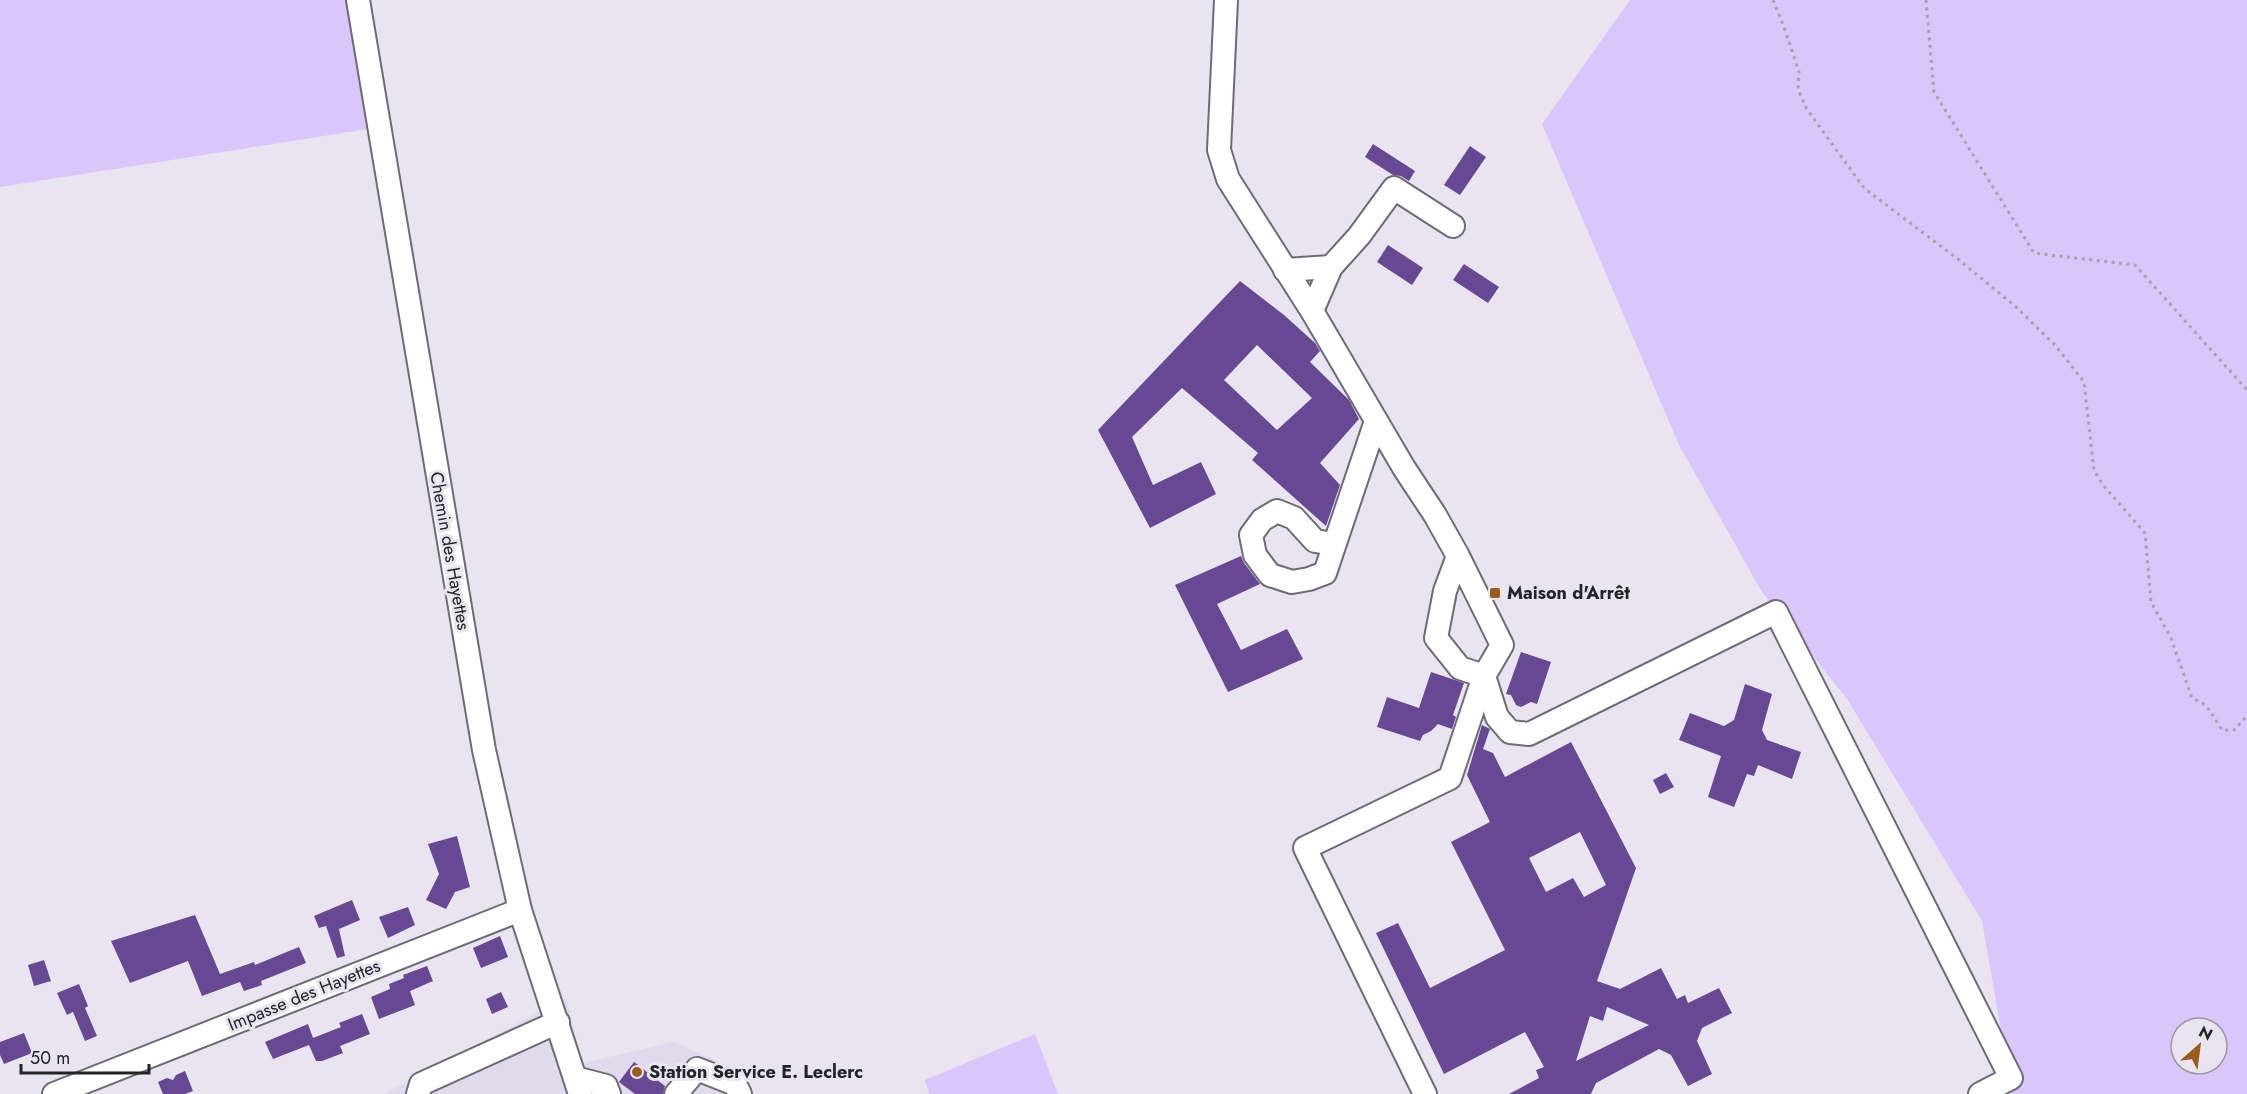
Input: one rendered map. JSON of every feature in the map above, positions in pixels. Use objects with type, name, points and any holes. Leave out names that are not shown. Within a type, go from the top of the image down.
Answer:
[{"type":"street","name":"Chemin des Hayettes","points":[[358,0],[484,750],[520,910],[577,1086]]},
{"type":"street","points":[[1226,0],[1219,150],[1228,179],[1312,311],[1458,556],[1502,645],[1484,676],[1450,778],[1305,848],[1425,1094]]},
{"type":"street","points":[[1312,311],[1331,267],[1359,236],[1394,188],[1453,226]]},
{"type":"street","points":[[1285,270],[1331,267]]},
{"type":"street","points":[[1334,544],[1376,421]]},
{"type":"street","points":[[1458,556],[1445,591],[1436,638],[1460,668],[1484,676]]},
{"type":"street","points":[[1484,676],[1497,717],[1510,732],[1529,734],[1776,612],[2011,1078],[1980,1094]]},
{"type":"street","name":"Impasse des Hayettes","points":[[54,1094],[520,910]]},
{"type":"street","points":[[414,1091],[558,1022]]},
{"type":"street","points":[[676,1094],[696,1069],[735,1084],[740,1094]]},
{"type":"street","points":[[577,1086],[606,1086],[609,1094]]},
{"type":"path","points":[[1773,0],[1799,72],[1798,89],[1806,108],[1864,188],[1959,260],[2016,307],[2055,345],[2084,382],[2094,470],[2103,485],[2145,532],[2151,602],[2171,638],[2192,698],[2206,705],[2222,730],[2234,730],[2247,716]]},
{"type":"path","points":[[1926,0],[1934,92],[2034,253],[2135,265],[2247,390]]},
{"type":"shaded area","points":[[0,0],[347,0],[368,129],[0,187]]},
{"type":"shaded area","points":[[1630,0],[2247,0],[2247,1094],[2012,1094],[1982,921],[1847,699],[1762,592],[1679,445],[1542,124]]},
{"type":"shaded area","points":[[566,998],[583,1063],[673,1042],[738,1070],[750,1094],[384,1094]]},
{"type":"shaded area","points":[[1035,1034],[1058,1094],[929,1094],[925,1080]]},
{"type":"building","points":[[1373,144],[1415,171],[1409,181],[1401,176],[1393,175],[1365,157]]},
{"type":"building","points":[[1470,146],[1486,157],[1460,195],[1444,185]]},
{"type":"building","points":[[1388,245],[1423,268],[1412,285],[1377,262]]},
{"type":"building","points":[[1464,264],[1499,287],[1488,303],[1453,280]]},
{"type":"building","points":[[1240,281],[1284,315],[1315,343],[1320,351],[1310,362],[1349,400],[1359,419],[1320,463],[1340,485],[1326,526],[1252,460],[1258,453],[1182,388],[1132,437],[1153,485],[1201,462],[1216,494],[1150,528],[1098,430]],"holes":[[[1257,345],[1312,398],[1277,430],[1224,380]]]},
{"type":"building","points":[[1241,556],[1260,584],[1217,604],[1241,650],[1287,629],[1303,659],[1228,692],[1175,585]]},
{"type":"building","points":[[1521,652],[1551,662],[1537,704],[1531,702],[1521,707],[1516,705],[1511,695],[1506,694]]},
{"type":"building","points":[[1431,672],[1464,683],[1453,715],[1456,717],[1452,729],[1438,724],[1423,735],[1420,741],[1377,727],[1387,697],[1419,708]]},
{"type":"building","points":[[1745,684],[1772,694],[1762,730],[1767,740],[1801,752],[1792,779],[1758,765],[1754,776],[1747,774],[1734,807],[1708,797],[1721,756],[1679,740],[1690,713],[1724,726],[1734,720]]},
{"type":"building","points":[[1482,725],[1490,729],[1483,749],[1493,753],[1505,777],[1571,742],[1636,868],[1597,981],[1620,989],[1661,968],[1677,999],[1685,995],[1688,1003],[1719,988],[1732,1013],[1702,1028],[1697,1041],[1712,1074],[1688,1086],[1671,1055],[1659,1049],[1596,1083],[1591,1094],[1509,1094],[1539,1078],[1536,1070],[1544,1067],[1525,1032],[1444,1074],[1376,933],[1398,923],[1430,988],[1505,950],[1451,842],[1490,822],[1467,775]],"holes":[[[1580,832],[1606,885],[1584,897],[1573,878],[1546,892],[1529,858]],[[1607,1007],[1649,1025],[1576,1061],[1590,1016],[1603,1021]]]},
{"type":"building","points":[[1666,773],[1674,787],[1660,794],[1653,780]]},
{"type":"building","points":[[457,836],[470,887],[455,892],[446,909],[426,900],[439,874],[428,844]]},
{"type":"building","points":[[352,900],[360,920],[339,929],[345,956],[337,958],[326,926],[319,928],[314,916]]},
{"type":"building","points":[[408,907],[415,925],[388,938],[379,917]]},
{"type":"building","points":[[195,915],[220,974],[254,962],[255,965],[299,947],[306,963],[261,981],[262,985],[244,991],[240,982],[202,996],[188,961],[130,983],[111,941]]},
{"type":"building","points":[[500,936],[508,957],[481,968],[473,948]]},
{"type":"building","points":[[44,960],[51,981],[34,986],[28,965]]},
{"type":"building","points":[[427,966],[433,981],[410,991],[415,1005],[379,1019],[371,997],[390,989],[389,984],[404,978],[403,975]]},
{"type":"building","points":[[79,984],[88,1006],[85,1008],[97,1036],[85,1041],[73,1012],[67,1015],[57,993]]},
{"type":"building","points":[[501,992],[508,1007],[492,1014],[486,999]]},
{"type":"building","points":[[362,1014],[370,1034],[340,1046],[343,1053],[322,1061],[316,1061],[309,1045],[273,1059],[265,1042],[308,1024],[313,1038],[341,1027],[339,1023]]},
{"type":"building","points":[[24,1033],[32,1053],[4,1064],[0,1055],[0,1042]]},
{"type":"building","name":"Station Service E. Leclerc","points":[[634,1062],[665,1086],[663,1094],[635,1094],[619,1082]]},
{"type":"building","points":[[185,1071],[193,1091],[185,1094],[163,1094],[158,1082],[167,1078],[173,1080],[176,1075]]},
{"type":"place","name":"Maison d'Arrêt","points":[[1495,593]]},
{"type":"place","name":"Station Service E. Leclerc","points":[[637,1072]]}]
